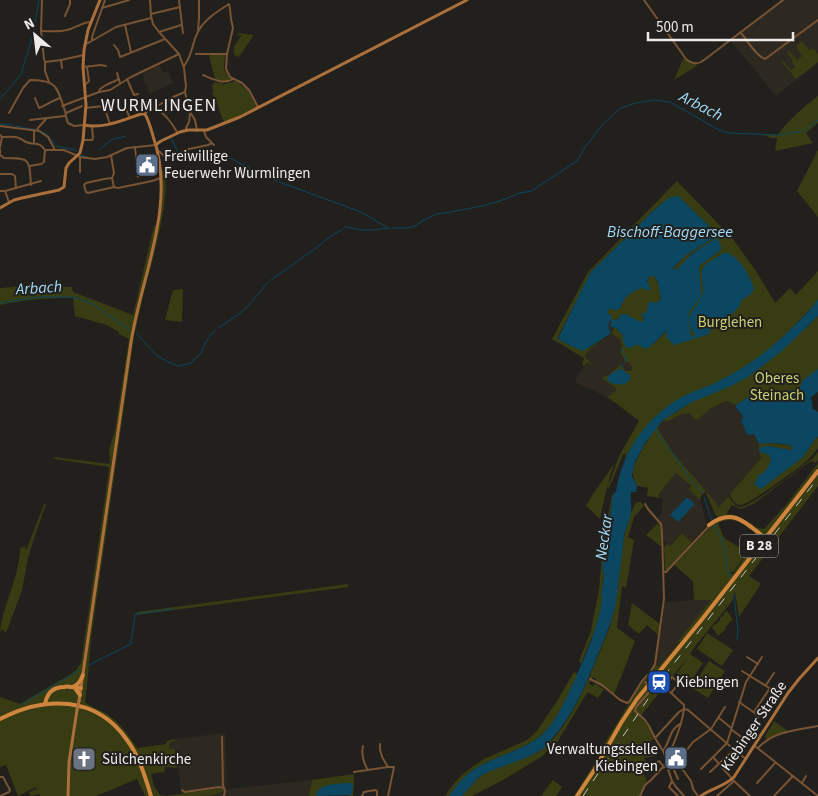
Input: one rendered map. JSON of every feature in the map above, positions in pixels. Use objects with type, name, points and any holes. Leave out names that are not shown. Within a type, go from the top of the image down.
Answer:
[{"type":"main road","points":[[0,208],[22,198],[59,190],[64,187],[68,163],[78,156],[83,140],[85,44],[100,0]]},
{"type":"main road","points":[[157,144],[178,133],[204,131],[224,124],[259,108],[467,0]]},
{"type":"main road","points":[[68,796],[69,762],[130,347],[157,230],[161,202],[161,179],[157,144],[147,117],[144,114],[110,124],[84,125]]},
{"type":"main road","name":"B 28","points":[[577,796],[637,699],[818,471]]},
{"type":"main road","points":[[710,524],[720,518],[732,517],[742,520],[765,538]]},
{"type":"main road","name":"Kiebinger Straße","points":[[699,796],[733,780],[756,747],[792,687],[818,658]]},
{"type":"main road","points":[[74,687],[83,676]]},
{"type":"main road","points":[[47,703],[49,694],[53,689],[58,687],[81,687]]},
{"type":"main road","points":[[74,687],[80,694]]},
{"type":"main road","points":[[49,694],[52,700],[59,703]]},
{"type":"main road","points":[[0,719],[27,707],[47,703],[73,704],[93,711],[109,721],[121,732],[130,745],[139,761],[151,796]]},
{"type":"street","points":[[42,0],[41,31],[45,71],[49,82]]},
{"type":"street","points":[[65,16],[70,0]]},
{"type":"street","points":[[92,41],[105,0]]},
{"type":"street","points":[[102,8],[129,0]]},
{"type":"street","points":[[150,0],[153,24],[179,54],[184,66],[185,92],[190,122],[186,131]]},
{"type":"street","points":[[179,0],[182,33]]},
{"type":"street","points":[[184,66],[192,50],[198,30],[199,0]]},
{"type":"street","points":[[644,0],[684,56],[692,63],[697,64],[783,0]]},
{"type":"street","points":[[198,30],[208,19],[229,4],[233,28],[226,54],[226,69],[233,79],[249,90],[259,108]]},
{"type":"street","points":[[85,44],[125,24],[180,7]]},
{"type":"street","points":[[741,32],[758,54],[765,59],[818,20]]},
{"type":"street","points":[[41,31],[69,30],[86,22],[91,22]]},
{"type":"street","points":[[125,24],[131,52]]},
{"type":"street","points":[[159,32],[181,25]]},
{"type":"street","points":[[114,45],[118,50],[120,58],[165,39]]},
{"type":"street","points":[[62,106],[99,92],[110,90],[127,79],[179,54]]},
{"type":"street","points":[[196,54],[226,54]]},
{"type":"street","points":[[45,62],[84,55]]},
{"type":"street","points":[[60,60],[62,68]]},
{"type":"street","points":[[85,67],[106,66]]},
{"type":"street","points":[[117,73],[120,83]]},
{"type":"street","points":[[203,76],[224,82],[233,79]]},
{"type":"street","points":[[99,92],[104,86],[119,79]]},
{"type":"street","points":[[127,79],[134,95],[138,94]]},
{"type":"street","points":[[9,113],[23,88],[30,80],[38,80],[49,82],[57,88],[67,122],[72,126],[84,125]]},
{"type":"street","points":[[144,114],[185,92]]},
{"type":"street","points":[[35,98],[39,108],[60,98]]},
{"type":"street","points":[[124,105],[130,118]]},
{"type":"street","points":[[30,120],[65,115],[84,107],[103,106],[110,124]]},
{"type":"street","points":[[156,108],[163,113],[178,133]]},
{"type":"street","points":[[189,110],[195,120],[196,131]]},
{"type":"street","points":[[34,143],[36,130],[47,118]]},
{"type":"street","points":[[0,126],[36,130],[48,138],[55,150]]},
{"type":"street","points":[[83,140],[91,140],[93,138],[92,126]]},
{"type":"street","points":[[158,151],[168,158],[189,149],[213,144],[206,137],[204,131]]},
{"type":"street","points":[[30,166],[44,162],[45,150],[42,146],[26,142],[20,138],[1,136],[0,155],[4,158],[22,158],[28,162],[31,185]]},
{"type":"street","points":[[45,150],[64,150],[78,156],[95,159],[107,157],[128,148],[157,144]]},
{"type":"street","points":[[135,147],[138,177]]},
{"type":"street","points":[[111,155],[114,187]]},
{"type":"street","points":[[78,156],[80,172]]},
{"type":"street","points":[[0,174],[12,174],[15,176],[16,189]]},
{"type":"street","points":[[112,178],[86,183],[84,187],[86,192],[118,188],[161,179]]},
{"type":"street","points":[[0,190],[16,189],[41,181]]},
{"type":"street","points":[[5,191],[9,203]]},
{"type":"street","points":[[590,679],[602,685],[625,703],[629,702],[655,664],[664,607],[661,524],[645,504]]},
{"type":"street","points":[[664,572],[710,524]]},
{"type":"street","points":[[747,657],[758,664]]},
{"type":"street","points":[[701,769],[727,744],[730,728],[739,702],[750,676],[762,657]]},
{"type":"street","points":[[742,671],[774,691],[780,682]]},
{"type":"street","points":[[766,685],[774,673]]},
{"type":"street","points":[[666,758],[671,751],[684,709],[682,703],[671,693],[665,687],[672,677],[679,683],[671,693]]},
{"type":"street","points":[[640,796],[643,787],[665,766],[666,758],[648,723],[635,712],[636,707],[651,690],[643,682]]},
{"type":"street","points":[[754,712],[770,688]]},
{"type":"street","points":[[739,702],[759,716],[753,725]]},
{"type":"street","points":[[668,770],[673,768],[692,742],[711,729],[725,707]]},
{"type":"street","points":[[655,738],[684,709]]},
{"type":"street","points":[[684,709],[688,710],[746,759]]},
{"type":"street","points":[[718,718],[744,739]]},
{"type":"street","points":[[664,751],[668,745],[668,739],[677,725],[680,724]]},
{"type":"street","points":[[818,726],[778,734],[756,747],[818,796]]},
{"type":"street","points":[[222,737],[224,796]]},
{"type":"street","points":[[380,744],[381,756],[388,767]]},
{"type":"street","points":[[363,746],[363,761],[368,770]]},
{"type":"street","points":[[710,772],[734,750]]},
{"type":"street","points":[[713,757],[750,796]]},
{"type":"street","points":[[678,760],[677,763],[691,781],[693,789],[699,796]]},
{"type":"street","points":[[656,763],[659,761],[665,766],[672,781],[684,796]]},
{"type":"street","points":[[757,783],[775,762]]},
{"type":"street","points":[[354,772],[394,767],[388,796]]},
{"type":"street","points":[[673,768],[678,779]]},
{"type":"street","points":[[774,796],[793,776]]},
{"type":"street","points":[[802,783],[806,776]]},
{"type":"street","points":[[0,777],[3,777],[10,790],[0,796]]},
{"type":"street","points":[[717,796],[733,780]]},
{"type":"street","points":[[672,781],[669,787],[678,796]]},
{"type":"street","points":[[182,790],[185,792],[219,787],[224,788]]},
{"type":"street","points":[[362,796],[364,792],[375,790],[377,791],[377,796]]},
{"type":"shaded area","points":[[783,0],[818,0],[818,63],[776,96],[730,40]]},
{"type":"shaded area","points":[[160,65],[163,73],[168,71],[173,83],[150,94],[143,74]]},
{"type":"shaded area","points":[[609,320],[612,321],[612,331],[615,337],[620,338],[622,347],[620,352],[623,360],[629,362],[634,368],[626,371],[621,364],[603,379],[616,388],[613,402],[595,391],[576,383],[575,380],[586,363],[592,365],[592,362],[586,358],[587,352],[608,337],[607,326]]},
{"type":"shaded area","points":[[726,401],[736,405],[736,408],[743,416],[741,422],[747,435],[754,434],[759,444],[761,458],[719,507],[674,454],[657,427],[663,420],[667,422],[679,415],[690,413],[694,420],[699,419],[710,409]]},
{"type":"shaded area","points":[[676,473],[691,487],[689,490],[700,500],[707,524],[692,542],[682,533],[669,546],[664,541],[662,523],[657,518],[662,513],[662,498],[658,495]]},
{"type":"shaded area","points":[[711,600],[665,660],[658,666],[655,665],[665,602]]},
{"type":"shaded area","points":[[225,733],[227,789],[312,780],[309,796],[183,796],[175,749],[167,750],[170,742],[175,741],[175,739]]},
{"type":"green space","points":[[239,33],[254,35],[239,57],[234,55],[234,46],[241,36],[238,35]]},
{"type":"green space","points":[[802,41],[809,50],[813,48],[818,54],[818,62],[796,79],[782,62],[791,70],[795,67],[787,52],[789,51],[797,60],[802,56],[796,46]]},
{"type":"green space","points":[[209,55],[225,55],[224,69],[230,80],[215,79]]},
{"type":"green space","points":[[683,59],[698,65],[674,80]]},
{"type":"green space","points":[[236,81],[248,90],[257,107],[224,123],[214,95],[212,95],[212,85],[215,82],[225,84]]},
{"type":"green space","points":[[818,96],[818,123],[806,133],[813,143],[775,151],[777,138],[771,138],[764,134],[778,135],[790,120]]},
{"type":"green space","points":[[818,150],[818,217],[797,191]]},
{"type":"green space","points":[[162,170],[165,179],[163,211],[160,231],[134,337],[91,639],[85,702],[116,721],[137,748],[166,744],[167,741],[175,739],[175,741],[170,742],[167,749],[175,749],[177,768],[165,767],[164,773],[151,774],[154,786],[160,795],[166,796],[145,796],[137,779],[96,796],[40,796],[39,794],[31,796],[29,792],[36,789],[38,791],[36,787],[18,796],[6,765],[0,767],[0,697],[20,704],[71,674],[81,663],[109,470],[109,467],[55,459],[54,457],[110,464],[109,450],[115,430],[129,339],[107,325],[75,316],[73,298],[36,299],[0,305],[0,288],[30,286],[72,287],[73,292],[133,315],[154,226],[159,225],[162,200]]},
{"type":"green space","name":"Burglehen","points":[[677,181],[733,239],[756,271],[775,303],[790,288],[796,295],[818,271],[818,299],[795,327],[760,359],[654,418],[634,443],[625,460],[626,454],[623,455],[609,488],[607,487],[600,519],[586,506],[614,464],[608,486],[619,456],[639,421],[608,397],[616,388],[602,379],[621,364],[626,371],[633,368],[629,362],[625,362],[620,352],[622,347],[620,339],[612,334],[613,328],[616,328],[623,335],[632,348],[636,344],[652,345],[668,330],[668,338],[673,343],[679,278],[721,250],[711,228],[678,196],[665,201],[591,272],[558,337],[558,339],[569,345],[589,348],[610,334],[585,355],[593,365],[586,363],[584,366],[582,365],[584,358],[552,339],[588,272]]},
{"type":"green space","points":[[713,238],[713,240],[691,254],[680,267],[676,270],[673,269],[686,255]]},
{"type":"green space","points":[[650,276],[654,276],[657,282],[660,289],[660,299],[646,313],[642,313],[643,319],[641,323],[631,319],[610,319],[611,316],[607,312],[609,308],[615,311],[621,307],[629,294],[639,288],[643,287],[648,291],[650,288],[648,279]]},
{"type":"green space","points":[[183,289],[182,322],[165,320],[173,290]]},
{"type":"green space","name":"Oberes Steinach","points":[[818,316],[818,369],[814,372],[786,414],[738,403],[736,405],[726,401],[710,409],[699,419],[694,420],[690,413],[679,415],[667,422],[663,420],[706,395],[807,327]]},
{"type":"green space","points":[[657,427],[674,454],[706,491],[700,500],[688,489],[691,486],[676,473],[658,495],[661,498],[647,496],[648,488],[637,486],[633,474],[638,456]]},
{"type":"green space","points":[[818,437],[818,448],[808,460],[795,470],[745,504],[736,504],[733,501],[730,494],[761,458],[759,450],[759,444],[771,443],[792,446],[793,449],[768,446],[760,452],[769,455],[771,459],[769,467],[763,474],[760,489],[803,457]]},
{"type":"green space","points":[[818,452],[816,463],[811,461],[755,503],[741,509],[732,505],[726,514],[736,515],[754,525],[752,526],[731,516],[716,516],[707,492],[719,507],[728,496],[737,506],[745,506],[776,486],[813,458]]},
{"type":"green space","points":[[818,463],[818,486],[749,576],[761,584],[739,617],[735,592],[733,600],[690,654],[703,663],[689,684],[676,675],[687,658],[640,717],[652,733],[654,739],[651,741],[651,744],[657,754],[644,758],[650,767],[642,771],[647,780],[640,796],[574,796],[641,684],[655,665],[659,666],[680,642],[678,641],[711,600],[694,600],[693,581],[674,565],[712,525],[722,519],[735,519],[750,527],[750,530],[735,520],[718,523],[724,538],[747,552],[734,571],[730,572],[733,574],[757,539],[753,531],[755,527],[765,528],[786,505]]},
{"type":"green space","points":[[612,494],[605,543],[606,550],[602,568],[604,572],[602,605],[598,622],[581,664],[579,661],[591,631],[599,590],[603,544]]},
{"type":"green space","points":[[640,501],[644,506],[634,517],[628,537],[634,540],[626,588],[622,586],[617,628],[635,641],[614,695],[596,679],[593,677],[589,678],[610,626],[616,600],[626,529],[636,502],[639,503]]},
{"type":"green space","points":[[44,504],[46,504],[28,558],[22,590],[6,633],[2,629],[0,633],[1,623],[17,570],[20,548],[25,546],[26,551]]},
{"type":"green space","points":[[658,523],[661,531],[662,547],[646,535]]},
{"type":"green space","points":[[682,533],[692,542],[665,570],[664,547],[667,544],[670,546]]},
{"type":"green space","points":[[348,584],[348,587],[136,615],[137,612]]},
{"type":"green space","points":[[632,603],[660,624],[658,635],[647,625],[639,634],[628,625]]},
{"type":"green space","points":[[727,611],[733,620],[729,622],[725,627],[726,629],[718,636],[712,627]]},
{"type":"green space","points":[[707,633],[733,650],[722,666],[697,649]]},
{"type":"green space","points":[[709,661],[725,671],[708,698],[692,688]]},
{"type":"green space","points":[[574,672],[577,674],[577,677],[560,710],[550,726],[538,738],[477,768],[463,778],[449,796],[445,796],[464,773],[484,759],[527,740],[536,732]]},
{"type":"green space","points":[[588,679],[591,681],[589,684],[593,686],[595,683],[604,689],[598,698],[587,693],[558,741],[541,757],[472,796],[462,796],[484,774],[532,755],[546,747],[568,719]]},
{"type":"green space","points":[[774,721],[788,731],[767,739],[765,736]]},
{"type":"green space","points":[[354,774],[353,796],[348,795],[352,795],[334,784],[325,786],[316,796],[309,796],[312,780]]},
{"type":"green space","points":[[553,780],[562,787],[556,796],[541,796]]},
{"type":"green space","points":[[221,788],[225,791],[212,795],[166,796]]},
{"type":"water","name":"Bischoff-Baggersee","points":[[678,196],[711,228],[721,246],[721,250],[699,266],[700,298],[689,312],[688,323],[692,338],[695,334],[690,328],[689,317],[701,298],[703,292],[702,271],[707,263],[725,252],[730,254],[739,262],[750,278],[754,289],[751,294],[741,301],[735,312],[715,325],[709,334],[674,345],[666,337],[667,330],[646,349],[636,344],[632,348],[627,347],[623,341],[623,335],[616,328],[611,327],[612,322],[610,320],[608,326],[610,334],[583,351],[558,339],[591,272],[653,211],[671,197]],"holes":[[[713,238],[713,240],[696,251],[676,270],[673,269],[686,255]],[[650,276],[654,276],[658,282],[661,299],[657,303],[649,302],[646,313],[641,314],[644,318],[643,321],[641,322],[625,314],[619,315],[619,319],[611,319],[612,317],[607,312],[609,309],[616,311],[630,294],[643,288],[648,291],[650,289],[647,280]]]},
{"type":"water","points":[[818,299],[818,316],[783,350],[748,377],[690,403],[663,420],[645,443],[635,462],[632,476],[637,486],[636,492],[631,492],[631,513],[625,534],[616,603],[608,630],[583,690],[572,711],[544,748],[530,756],[484,774],[462,796],[449,796],[469,773],[538,738],[550,726],[569,693],[597,624],[604,577],[602,568],[606,550],[605,543],[608,534],[613,494],[616,492],[624,462],[639,436],[659,413],[671,404],[688,394],[729,376],[758,357],[793,327]]},
{"type":"water","points":[[621,369],[630,375],[628,382],[616,384],[607,380],[610,374]]},
{"type":"water","points":[[818,369],[818,392],[811,397],[813,409],[818,412],[818,437],[803,457],[761,489],[754,484],[759,475],[767,469],[771,459],[769,455],[760,452],[759,449],[768,446],[791,450],[793,448],[792,446],[780,444],[759,444],[754,434],[747,435],[741,422],[743,416],[736,408],[736,405],[750,396],[765,399],[780,393],[783,396],[790,390],[798,392],[803,380]]},
{"type":"water","points":[[687,497],[695,504],[678,522],[670,515]]},
{"type":"water","points":[[352,783],[352,795],[316,796],[317,792],[324,786]]},
{"type":"waterway","points":[[34,28],[39,0]]},
{"type":"waterway","points":[[21,74],[34,32]]},
{"type":"waterway","points":[[0,99],[20,76]]},
{"type":"waterway","name":"Arbach","points":[[533,190],[577,161],[585,147],[603,124],[621,108],[636,103],[654,100],[670,102],[719,130],[729,133],[779,135],[803,131]]},
{"type":"waterway","name":"Arbach","points":[[805,130],[818,120]]},
{"type":"waterway","points":[[0,124],[13,125]]},
{"type":"waterway","points":[[16,126],[22,127]]},
{"type":"waterway","points":[[23,128],[34,129]]},
{"type":"waterway","points":[[39,130],[48,135],[56,146],[77,152]]},
{"type":"waterway","points":[[99,150],[111,140],[126,136]]},
{"type":"waterway","points":[[171,138],[178,152]]},
{"type":"waterway","points":[[80,155],[87,157]]},
{"type":"waterway","points":[[224,155],[277,181]]},
{"type":"waterway","points":[[279,182],[361,212],[388,228]]},
{"type":"waterway","name":"Arbach","points":[[392,228],[415,226],[436,214],[482,206],[520,193],[532,191]]},
{"type":"waterway","name":"Arbach","points":[[345,227],[362,230],[390,228]]},
{"type":"waterway","name":"Arbach","points":[[271,280],[343,229]]},
{"type":"waterway","name":"Arbach","points":[[218,328],[249,305],[268,282]]},
{"type":"waterway","name":"Arbach","points":[[0,303],[39,297],[74,297],[93,304],[130,330]]},
{"type":"waterway","name":"Arbach","points":[[136,333],[156,355],[178,366],[191,363],[201,353],[205,343],[215,330]]},
{"type":"waterway","points":[[624,362],[626,359],[623,351],[625,344]]},
{"type":"waterway","points":[[621,369],[623,364]]},
{"type":"waterway","points":[[655,428],[660,438],[693,483],[703,493]]},
{"type":"waterway","points":[[704,497],[710,516],[722,540],[730,578]]},
{"type":"waterway","points":[[734,595],[737,639]]},
{"type":"waterway","points":[[137,614],[173,609]]},
{"type":"waterway","points":[[89,665],[131,644],[135,614]]},
{"type":"waterway","points":[[53,686],[80,670]]},
{"type":"waterway","points":[[21,705],[52,687]]},
{"type":"railway","points":[[583,796],[658,684],[818,478]]},
{"type":"place","name":"Freiwillige Feuerwehr Wurmlingen","points":[[147,165]]},
{"type":"place","name":"Kiebingen","points":[[659,682]]},
{"type":"place","name":"Verwaltungsstelle Kiebingen","points":[[676,758]]},
{"type":"place","name":"Sülchenkirche","points":[[84,759]]},
{"type":"district","name":"WURMLINGEN","points":[[159,105]]},
{"type":"water label","name":"Neckar","points":[[604,537]]}]
